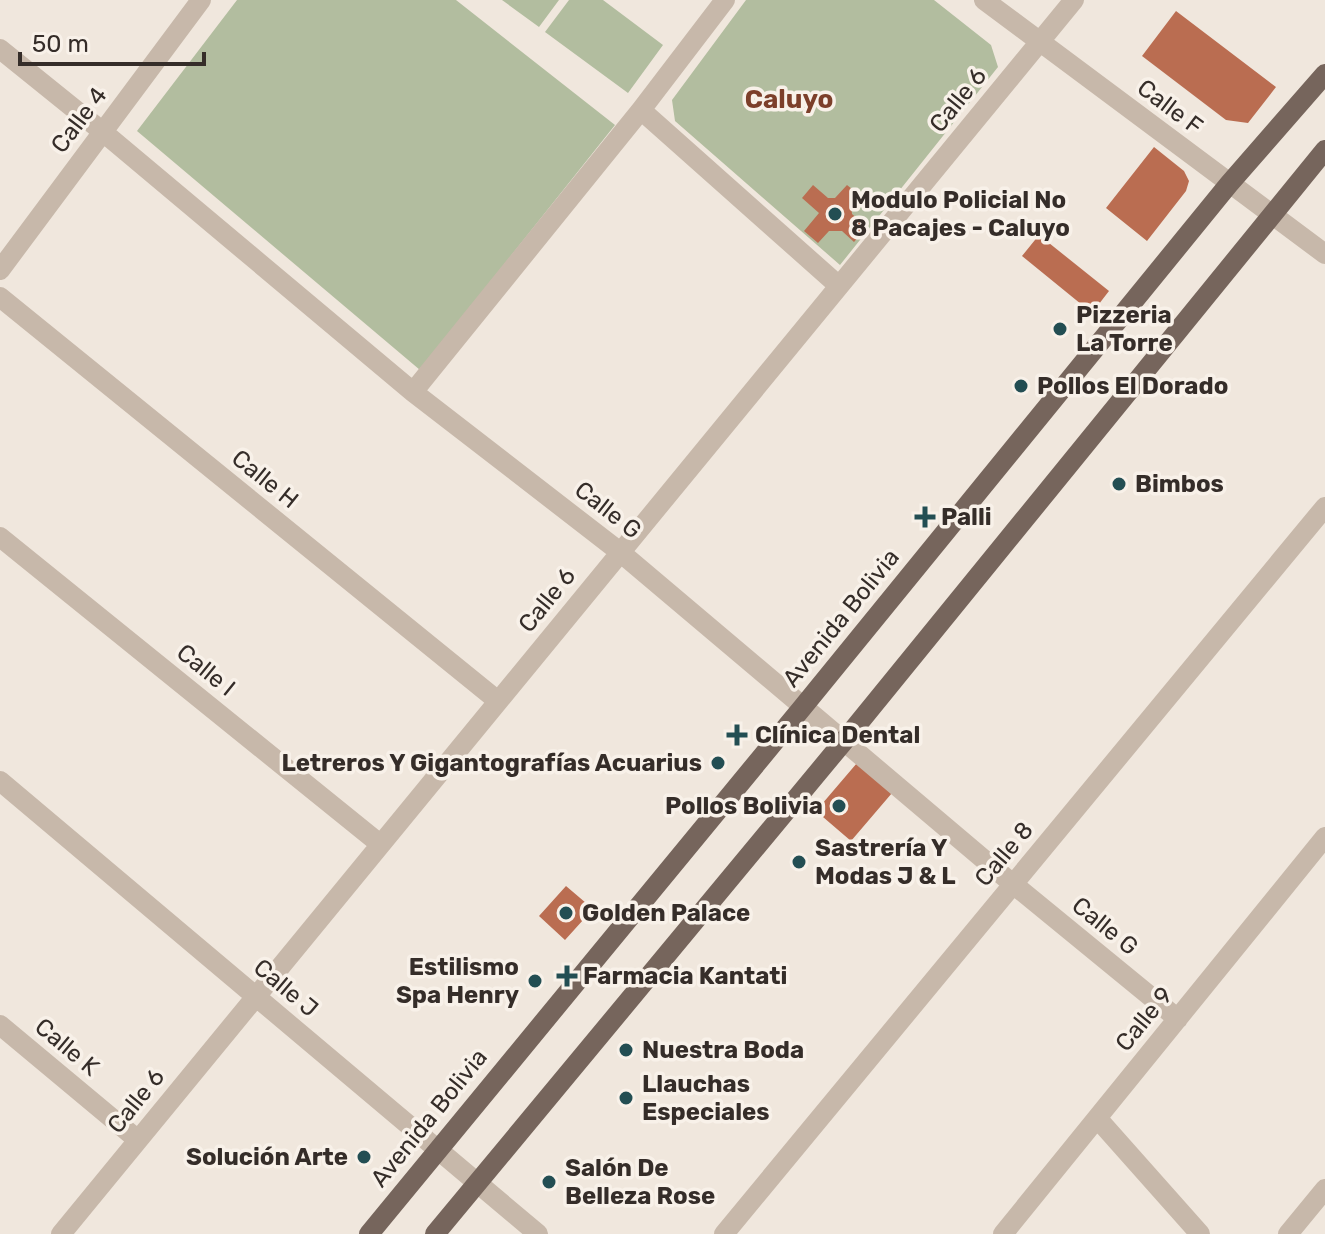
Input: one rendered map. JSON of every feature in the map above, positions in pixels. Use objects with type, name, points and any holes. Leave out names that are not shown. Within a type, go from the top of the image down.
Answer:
[{"type":"main road","name":"Avenida Bolivia","points":[[369,1234],[1229,184],[1325,74]]},
{"type":"main road","points":[[435,1234],[844,741],[1325,150]]},
{"type":"street","name":"Calle 4","points":[[0,270],[201,0]]},
{"type":"street","points":[[413,392],[641,110],[725,0]]},
{"type":"street","name":"Calle F","points":[[984,0],[1325,254]]},
{"type":"street","name":"Calle 6","points":[[61,1234],[1074,0]]},
{"type":"street","name":"Calle G","points":[[0,49],[413,392],[620,552],[802,708],[1178,1019]]},
{"type":"street","points":[[641,110],[839,286]]},
{"type":"street","name":"Calle H","points":[[0,297],[498,701]]},
{"type":"street","name":"Calle 8","points":[[724,1234],[1325,507]]},
{"type":"street","name":"Calle I","points":[[0,537],[380,844]]},
{"type":"street","name":"Calle J","points":[[0,781],[538,1234]]},
{"type":"street","name":"Calle 9","points":[[1003,1234],[1325,837]]},
{"type":"street","name":"Calle K","points":[[0,1025],[138,1140]]},
{"type":"street","points":[[1097,1118],[1200,1234]]},
{"type":"street","points":[[1288,1234],[1325,1189]]},
{"type":"green space","points":[[237,0],[456,0],[615,125],[420,370],[137,131]]},
{"type":"green space","points":[[502,0],[559,0],[539,27]]},
{"type":"green space","points":[[569,0],[603,0],[663,45],[628,93],[545,32]]},
{"type":"green space","points":[[746,0],[934,0],[991,45],[998,67],[840,265],[675,121],[672,100]]},
{"type":"building","points":[[1176,11],[1276,87],[1248,123],[1226,120],[1142,56]]},
{"type":"building","points":[[1154,147],[1184,171],[1189,181],[1186,191],[1147,241],[1106,208]]},
{"type":"building","name":"Modulo Policial No 8 Pacajes - Caluyo","points":[[813,185],[828,198],[835,198],[847,185],[858,194],[851,203],[852,214],[867,227],[854,242],[842,231],[829,231],[818,243],[804,231],[819,213],[802,198]]},
{"type":"building","points":[[1039,235],[1109,291],[1092,313],[1022,256]]},
{"type":"building","points":[[857,763],[892,793],[851,841],[816,811]]},
{"type":"building","name":"Golden Palace","points":[[566,886],[593,909],[565,940],[539,916]]},
{"type":"place","name":"Modulo Policial No 8 Pacajes - Caluyo","points":[[835,214]]},
{"type":"place","name":"Pizzeria La Torre","points":[[1060,329]]},
{"type":"place","name":"Pollos El Dorado","points":[[1021,386]]},
{"type":"place","name":"Bimbos","points":[[1119,484]]},
{"type":"place","name":"Palli","points":[[925,517]]},
{"type":"place","name":"Clínica Dental","points":[[737,735]]},
{"type":"place","name":"Letreros Y Gigantografías Acuarius","points":[[718,763]]},
{"type":"place","name":"Pollos Bolivia","points":[[839,806]]},
{"type":"place","name":"Sastrería Y Modas J & L","points":[[799,862]]},
{"type":"place","name":"Golden Palace","points":[[566,913]]},
{"type":"place","name":"Farmacia Kantati","points":[[567,976]]},
{"type":"place","name":"Estilismo Spa Henry","points":[[535,981]]},
{"type":"place","name":"Nuestra Boda","points":[[626,1050]]},
{"type":"place","name":"Llauchas Especiales","points":[[626,1098]]},
{"type":"place","name":"Solución Arte","points":[[364,1157]]},
{"type":"place","name":"Salón De Belleza Rose","points":[[549,1182]]},
{"type":"district","name":"Caluyo","points":[[789,99]]}]
